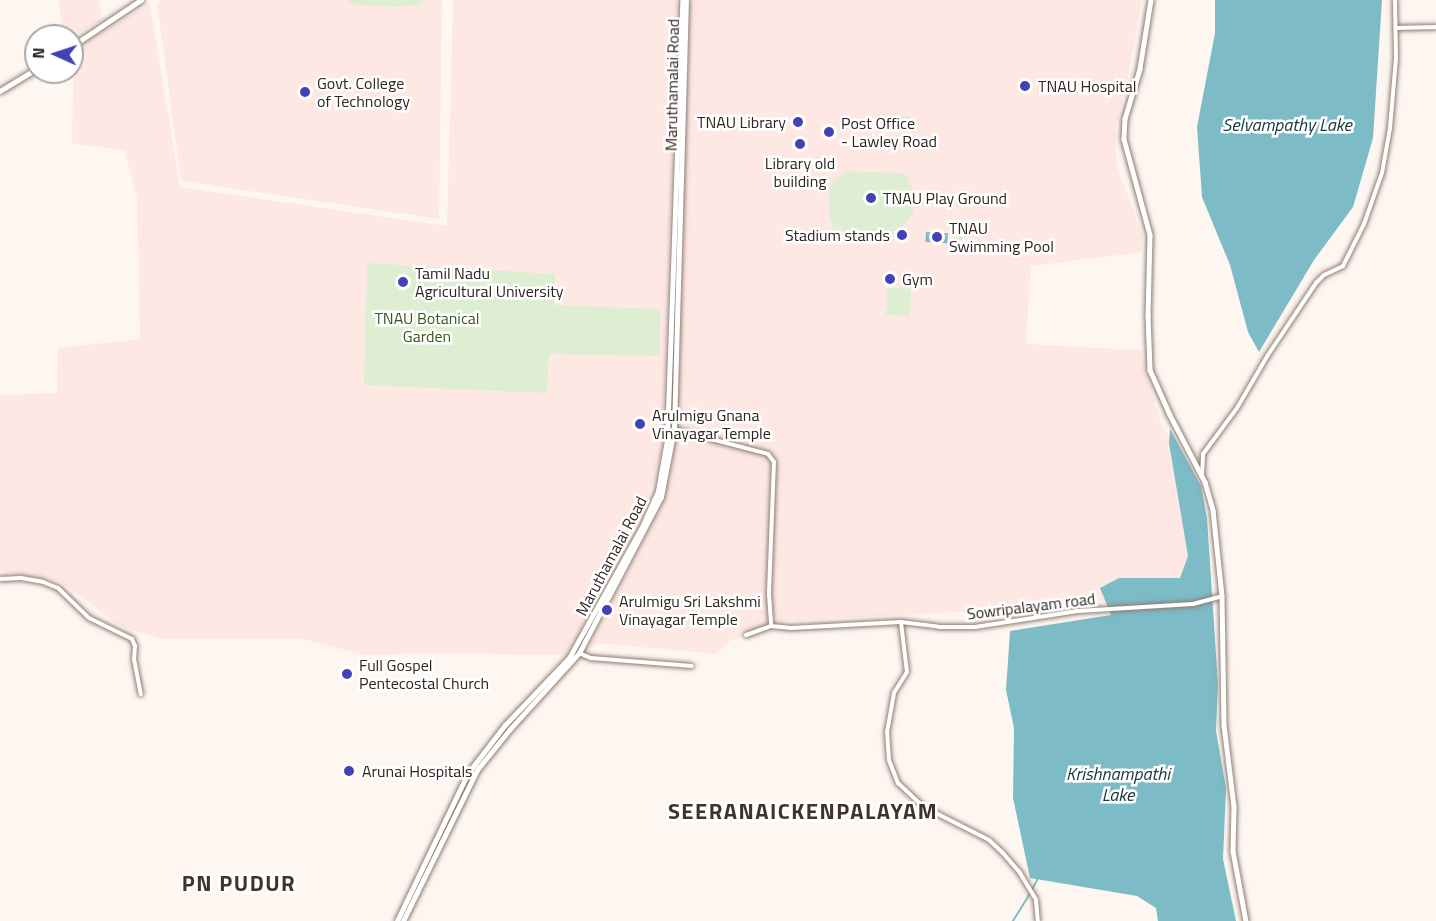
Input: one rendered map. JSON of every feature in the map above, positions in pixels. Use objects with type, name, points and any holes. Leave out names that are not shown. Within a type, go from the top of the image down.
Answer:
[{"type":"main road","points":[[84,38],[141,0]]},
{"type":"main road","name":"Maruthamalai Road","points":[[403,921],[477,770],[510,729],[579,653],[611,587],[656,508],[667,473],[671,429],[684,0]]},
{"type":"main road","points":[[1151,0],[1140,69],[1125,119],[1125,152],[1150,235],[1148,315],[1150,370],[1170,415],[1202,474],[1213,510],[1222,596],[1224,725],[1234,807],[1233,851],[1246,921]]},
{"type":"main road","points":[[0,91],[24,76]]},
{"type":"main road","name":"Maruthamalai Road","points":[[396,921],[473,765],[505,725],[548,682],[574,650],[652,507],[663,471],[671,429]]},
{"type":"street","points":[[1202,474],[1203,454],[1237,408],[1268,355],[1316,283],[1324,275],[1343,266],[1364,224],[1382,173],[1389,130],[1396,28],[1395,0]]},
{"type":"street","points":[[1396,28],[1436,27]]},
{"type":"street","points":[[671,429],[768,454],[774,462],[769,594],[771,626]]},
{"type":"street","points":[[0,579],[32,580],[58,588],[89,618],[132,639],[135,646],[134,658],[141,694]]},
{"type":"street","name":"Sowripalayam road","points":[[746,635],[771,626],[791,628],[901,622],[939,627],[975,627],[1078,612],[1193,604],[1222,596]]},
{"type":"street","points":[[901,622],[908,668],[894,693],[887,731],[889,760],[898,783],[915,800],[933,812],[989,840],[1013,863],[1034,896],[1038,906],[1038,921]]},
{"type":"street","points":[[579,653],[591,658],[692,666]]},
{"type":"shaded area","points":[[59,0],[99,0],[102,20],[84,30],[84,24],[62,24]]},
{"type":"shaded area","name":"Govt. College of Technology","points":[[162,0],[442,0],[439,219],[181,181],[157,3]]},
{"type":"shaded area","name":"Tamil Nadu Agricultural University","points":[[453,0],[677,0],[662,450],[654,482],[636,524],[566,655],[432,653],[365,655],[303,639],[162,639],[120,626],[61,582],[0,571],[0,395],[57,393],[58,348],[140,339],[137,198],[125,151],[72,143],[73,84],[84,84],[84,43],[150,4],[180,187],[447,226]]},
{"type":"shaded area","points":[[690,0],[1142,0],[1128,77],[1116,125],[1116,163],[1142,234],[1142,252],[1031,266],[1026,344],[1140,350],[1160,421],[1188,471],[1209,591],[981,611],[779,621],[772,616],[765,628],[731,640],[716,654],[597,643],[587,650],[658,513],[672,469],[676,422]]},
{"type":"green space","points":[[346,0],[425,0],[416,5],[400,7],[356,5]]},
{"type":"green space","points":[[891,116],[910,116],[910,126],[891,126]]},
{"type":"green space","points":[[847,171],[900,173],[907,176],[914,194],[913,212],[898,234],[844,231],[834,226],[845,243],[839,238],[836,241],[830,227],[833,226],[829,215],[829,192],[833,181]]},
{"type":"green space","points":[[951,223],[965,223],[965,240],[951,240]]},
{"type":"green space","points":[[862,234],[880,234],[880,244],[862,244]]},
{"type":"green space","name":"TNAU Botanical Garden","points":[[367,263],[555,274],[554,305],[660,309],[660,356],[549,354],[547,393],[364,385]]},
{"type":"green space","points":[[887,288],[911,289],[910,316],[886,315]]},
{"type":"water","name":"Selvampathy Lake","points":[[1215,0],[1382,0],[1373,138],[1353,207],[1314,260],[1259,352],[1248,332],[1230,265],[1202,197],[1197,127],[1215,33]]},
{"type":"water","name":"TNAU Swimming Pool","points":[[926,232],[948,233],[947,243],[925,242]]},
{"type":"water","name":"Krishnampathi Lake","points":[[1170,429],[1201,486],[1207,518],[1218,685],[1216,731],[1226,788],[1223,859],[1236,921],[1158,921],[1156,908],[1137,896],[1030,878],[1013,798],[1014,728],[1006,690],[1010,631],[1111,615],[1100,588],[1119,578],[1180,578],[1188,556],[1169,443]]},
{"type":"waterway","points":[[1032,890],[1038,878]]},
{"type":"waterway","points":[[1013,921],[1030,894]]},
{"type":"place","name":"TNAU Hospital","points":[[1025,86]]},
{"type":"place","name":"Govt. College of Technology","points":[[305,92]]},
{"type":"place","name":"TNAU Library","points":[[798,122]]},
{"type":"place","name":"Post Office - Lawley Road","points":[[829,132]]},
{"type":"place","name":"Library old building","points":[[800,144]]},
{"type":"place","name":"TNAU Play Ground","points":[[871,198]]},
{"type":"place","name":"Stadium stands","points":[[902,235]]},
{"type":"place","name":"TNAU Swimming Pool","points":[[937,237]]},
{"type":"place","name":"Gym","points":[[890,279]]},
{"type":"place","name":"Tamil Nadu Agricultural University","points":[[403,282]]},
{"type":"place","name":"Arulmigu Gnana Vinayagar Temple","points":[[640,424]]},
{"type":"place","name":"Arulmigu Sri Lakshmi Vinayagar Temple","points":[[607,610]]},
{"type":"place","name":"Full Gospel Pentecostal Church","points":[[347,674]]},
{"type":"place","name":"Arunai Hospitals","points":[[349,771]]},
{"type":"district","name":"SEERANAICKENPALAYAM","points":[[803,812]]},
{"type":"district","name":"PN PUDUR","points":[[239,884]]}]
